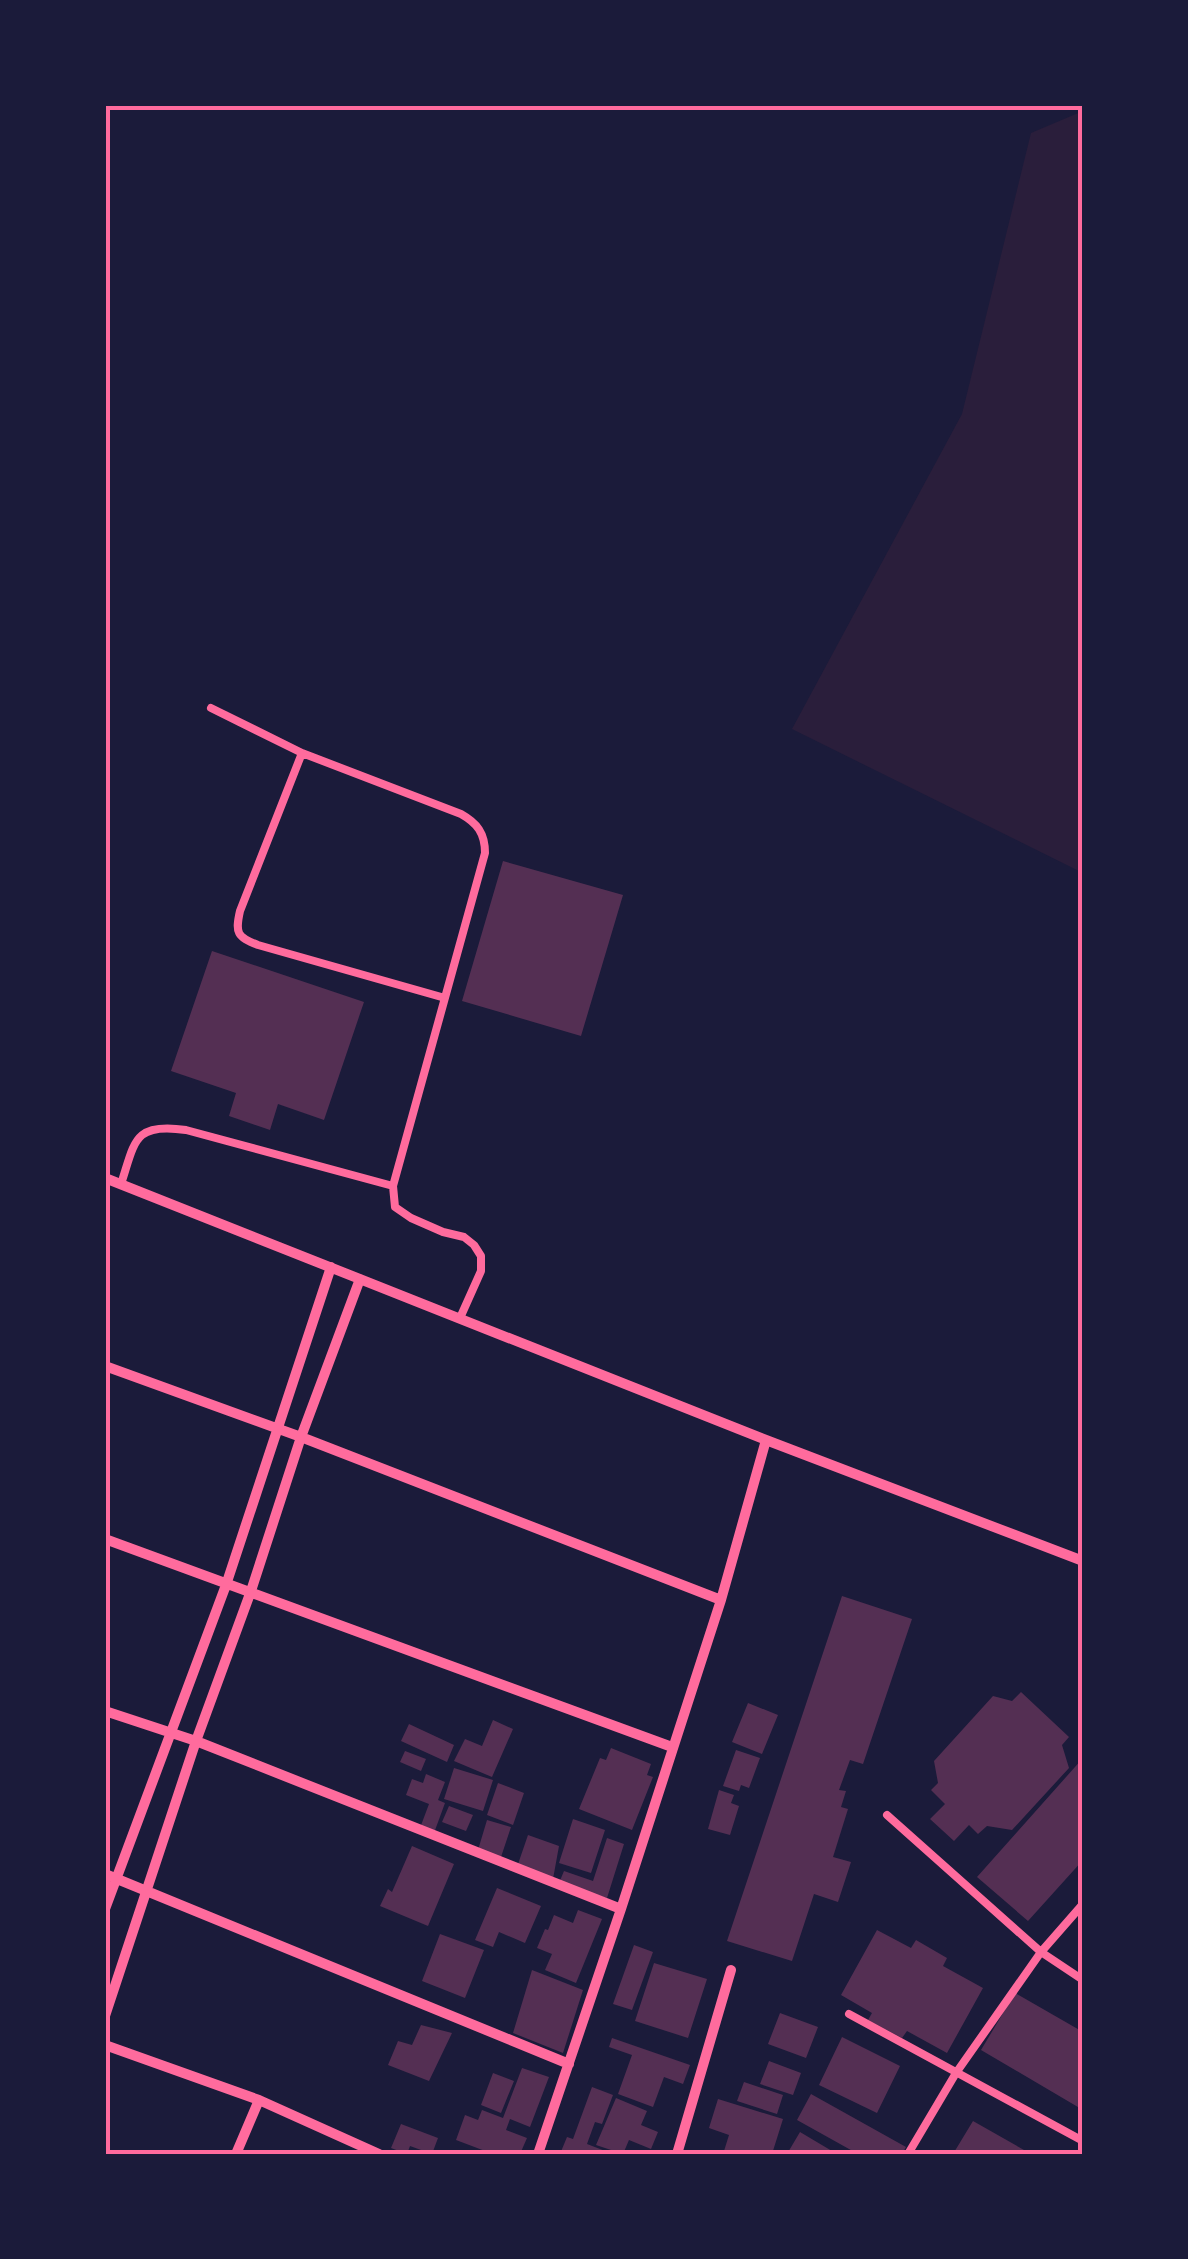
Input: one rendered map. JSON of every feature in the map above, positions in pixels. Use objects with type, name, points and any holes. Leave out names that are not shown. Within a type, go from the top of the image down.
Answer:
[{"type":"street","points":[[105,1178],[1083,1561]]},
{"type":"street","points":[[105,1909],[110,1876],[172,1734],[226,1585],[330,1268]]},
{"type":"street","points":[[105,2016],[301,1436],[360,1278]]},
{"type":"street","points":[[105,1366],[301,1436],[721,1600]]},
{"type":"street","points":[[538,2154],[721,1600],[766,1440]]},
{"type":"street","points":[[105,1539],[672,1746]]},
{"type":"street","points":[[105,1711],[196,1741],[621,1909]]},
{"type":"street","points":[[110,1876],[569,2064]]},
{"type":"street","points":[[677,2154],[731,1970]]},
{"type":"street","points":[[105,2046],[259,2100],[378,2154]]},
{"type":"street","points":[[236,2154],[259,2100]]},
{"type":"lane","points":[[211,708],[302,753],[461,814],[473,821],[485,840],[485,853],[393,1186],[395,1206],[427,1225],[464,1237],[480,1256],[481,1270],[460,1318]]},
{"type":"lane","points":[[302,753],[240,911],[238,934],[258,945],[445,998]]},
{"type":"lane","points":[[121,1184],[135,1141],[144,1132],[165,1126],[393,1186]]},
{"type":"lane","points":[[887,1816],[1040,1952],[1083,1980]]},
{"type":"lane","points":[[908,2154],[956,2072],[1040,1952],[1083,1904]]},
{"type":"lane","points":[[849,2014],[1083,2140]]},
{"type":"shaded area","points":[[1083,111],[1083,873],[792,729],[962,414],[1031,133]]},
{"type":"building","points":[[503,861],[623,895],[581,1036],[462,1001]]},
{"type":"building","points":[[212,951],[364,1002],[324,1120],[278,1104],[270,1130],[229,1116],[236,1093],[171,1071]]},
{"type":"building","points":[[842,1596],[912,1619],[863,1764],[850,1760],[839,1790],[846,1791],[841,1807],[848,1809],[833,1857],[851,1862],[838,1902],[814,1894],[792,1961],[727,1941]]},
{"type":"building","points":[[1021,1692],[1069,1737],[1062,1745],[1069,1768],[1012,1830],[987,1826],[978,1834],[969,1825],[954,1841],[930,1819],[945,1804],[931,1790],[938,1783],[934,1761],[993,1696],[1012,1701]]},
{"type":"building","points":[[748,1703],[778,1715],[762,1754],[732,1742]]},
{"type":"building","points":[[493,1720],[513,1729],[492,1777],[454,1761],[465,1739],[482,1746]]},
{"type":"building","points":[[409,1724],[454,1745],[447,1762],[401,1741]]},
{"type":"building","points":[[611,1748],[651,1764],[647,1775],[653,1777],[632,1830],[579,1809],[600,1758],[606,1760]]},
{"type":"building","points":[[736,1750],[760,1758],[749,1788],[741,1785],[739,1791],[723,1786]]},
{"type":"building","points":[[405,1751],[426,1759],[421,1771],[400,1762]]},
{"type":"building","points":[[1083,1758],[1083,1860],[1028,1921],[977,1877]]},
{"type":"building","points":[[454,1768],[493,1780],[483,1811],[444,1799]]},
{"type":"building","points":[[426,1774],[445,1782],[438,1800],[445,1803],[434,1833],[420,1828],[429,1804],[406,1795],[412,1779],[423,1783]]},
{"type":"building","points":[[498,1783],[524,1793],[513,1825],[487,1815]]},
{"type":"building","points":[[719,1790],[734,1795],[731,1803],[739,1806],[730,1835],[708,1829]]},
{"type":"building","points":[[449,1806],[473,1815],[466,1831],[442,1822]]},
{"type":"building","points":[[573,1819],[605,1830],[591,1873],[559,1863]]},
{"type":"building","points":[[487,1820],[511,1827],[501,1857],[478,1850]]},
{"type":"building","points":[[528,1835],[559,1846],[553,1879],[517,1867]]},
{"type":"building","points":[[607,1838],[624,1844],[607,1898],[559,1883],[564,1871],[593,1881]]},
{"type":"building","points":[[412,1846],[454,1864],[428,1926],[380,1906],[388,1889],[392,1892]]},
{"type":"building","points":[[497,1888],[541,1906],[525,1943],[499,1932],[493,1947],[475,1940]]},
{"type":"building","points":[[578,1910],[602,1919],[576,1983],[545,1970],[552,1954],[537,1948],[554,1915],[573,1923]]},
{"type":"building","points":[[877,1930],[911,1948],[916,1940],[947,1958],[943,1966],[983,1988],[947,2053],[907,2031],[902,2038],[868,2020],[872,2013],[841,1995]]},
{"type":"building","points":[[440,1934],[484,1950],[465,1998],[422,1981]]},
{"type":"building","points":[[634,1945],[653,1952],[632,2010],[613,2004]]},
{"type":"building","points":[[654,1963],[707,1979],[688,2038],[635,2021]]},
{"type":"building","points":[[532,1970],[583,1990],[563,2053],[513,2033]]},
{"type":"building","points":[[1015,1993],[1083,2032],[1083,2110],[981,2050]]},
{"type":"building","points":[[780,2013],[818,2027],[806,2058],[768,2044]]},
{"type":"building","points":[[421,2025],[452,2033],[429,2081],[388,2065],[398,2041],[412,2045]]},
{"type":"building","points":[[842,2037],[900,2066],[877,2113],[819,2085]]},
{"type":"building","points":[[612,2038],[690,2065],[683,2084],[664,2077],[653,2107],[618,2094],[632,2055],[609,2047]]},
{"type":"building","points":[[769,2061],[801,2073],[793,2095],[760,2084]]},
{"type":"building","points":[[522,2068],[549,2077],[530,2127],[510,2119],[506,2130],[527,2138],[520,2154],[493,2154],[456,2140],[465,2115],[478,2120],[482,2110],[503,2118]]},
{"type":"building","points":[[493,2073],[514,2081],[501,2113],[481,2105]]},
{"type":"building","points":[[744,2082],[783,2095],[777,2114],[737,2101]]},
{"type":"building","points":[[592,2087],[613,2095],[602,2124],[595,2122],[587,2144],[613,2154],[560,2154],[567,2137],[573,2139]]},
{"type":"building","points":[[811,2094],[906,2147],[902,2154],[858,2154],[797,2120]]},
{"type":"building","points":[[616,2098],[647,2111],[641,2125],[658,2132],[651,2149],[629,2140],[623,2154],[596,2145]]},
{"type":"building","points":[[718,2099],[783,2119],[772,2154],[724,2151],[729,2135],[709,2128]]},
{"type":"building","points":[[973,2121],[1031,2154],[953,2154]]},
{"type":"building","points":[[401,2124],[438,2138],[432,2154],[410,2146],[407,2154],[391,2148]]},
{"type":"building","points":[[800,2132],[837,2154],[787,2154]]}]
